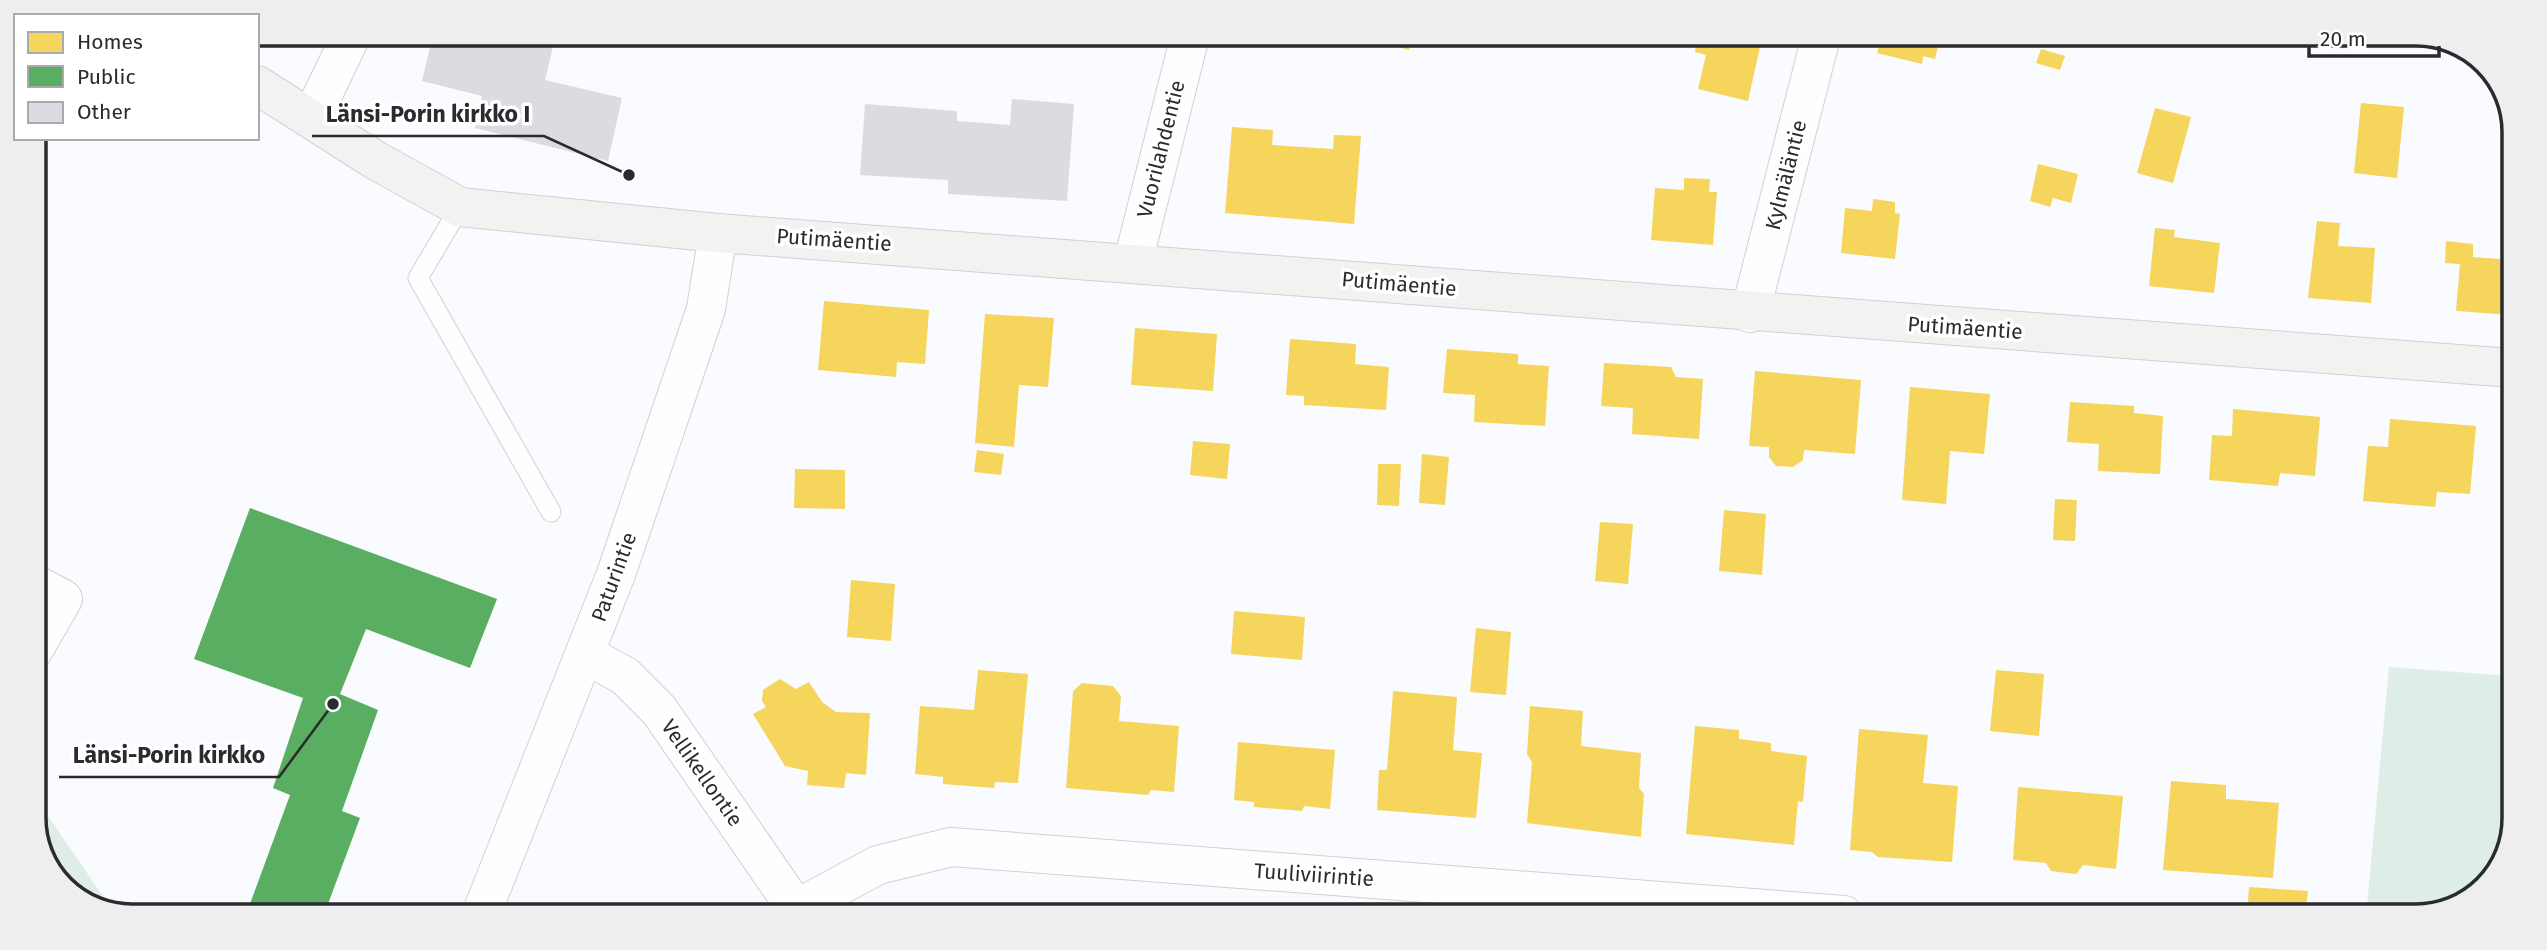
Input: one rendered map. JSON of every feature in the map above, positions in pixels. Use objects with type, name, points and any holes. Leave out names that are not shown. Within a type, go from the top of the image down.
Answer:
[{"type":"main road","name":"Putimäentie","points":[[259,86],[375,160],[460,207],[718,233],[1133,262],[1751,313],[2501,367]]},
{"type":"street","points":[[311,119],[346,46]]},
{"type":"street","name":"Vuorilahdentie","points":[[1133,262],[1187,46]]},
{"type":"street","name":"Kylmäläntie","points":[[1751,313],[1819,46]]},
{"type":"street","name":"Paturintie","points":[[485,904],[616,574],[706,309],[718,233]]},
{"type":"street","points":[[46,590],[63,599],[46,628]]},
{"type":"street","name":"Vellikellontie","points":[[585,654],[625,676],[659,710],[793,904]]},
{"type":"street","name":"Tuuliviirintie","points":[[810,904],[878,865],[951,846],[1702,904]]},
{"type":"lane","points":[[460,207],[418,278],[551,512]]},
{"type":"shaded area","points":[[2389,667],[2502,675],[2502,819],[2497,846],[2490,862],[2463,890],[2438,902],[2367,904]]},
{"type":"shaded area","points":[[46,813],[106,900],[79,887],[63,871],[50,846]]},
{"type":"building: Homes","points":[[1696,46],[1760,46],[1748,101],[1698,89],[1706,55],[1695,52]]},
{"type":"building: Homes","points":[[1879,46],[1938,46],[1935,59],[1923,56],[1922,64],[1877,53]]},
{"type":"building: Homes","points":[[2041,49],[2065,56],[2060,70],[2036,63]]},
{"type":"building: Homes","points":[[2361,103],[2404,107],[2397,178],[2354,173]]},
{"type":"building: Homes","points":[[2155,108],[2191,117],[2173,183],[2137,173]]},
{"type":"building: Homes","points":[[1232,127],[1273,130],[1272,145],[1333,149],[1334,135],[1361,136],[1354,224],[1225,213]]},
{"type":"building: Homes","points":[[2038,164],[2078,174],[2071,203],[2053,198],[2050,207],[2030,201]]},
{"type":"building: Homes","points":[[1684,178],[1710,179],[1709,192],[1717,192],[1713,245],[1651,240],[1655,188],[1684,190]]},
{"type":"building: Homes","points":[[1873,199],[1895,202],[1895,213],[1900,214],[1895,259],[1841,253],[1845,208],[1872,211]]},
{"type":"building: Homes","points":[[2317,221],[2340,223],[2338,246],[2375,248],[2371,303],[2308,298]]},
{"type":"building: Homes","points":[[2155,228],[2175,230],[2174,237],[2220,243],[2214,293],[2149,286]]},
{"type":"building: Homes","points":[[2446,241],[2473,244],[2473,257],[2501,259],[2501,314],[2456,311],[2460,264],[2445,263]]},
{"type":"building: Homes","points":[[824,301],[929,310],[925,364],[897,362],[896,377],[818,370]]},
{"type":"building: Homes","points":[[985,314],[1054,318],[1048,387],[1019,385],[1014,447],[975,443]]},
{"type":"building: Homes","points":[[1135,328],[1217,334],[1213,391],[1131,385]]},
{"type":"building: Homes","points":[[1290,339],[1356,344],[1355,364],[1389,367],[1386,410],[1304,405],[1304,396],[1286,395]]},
{"type":"building: Homes","points":[[1447,349],[1518,354],[1518,364],[1549,366],[1545,426],[1474,422],[1475,395],[1443,393]]},
{"type":"building: Homes","points":[[1604,363],[1671,367],[1676,377],[1703,379],[1699,439],[1632,434],[1633,408],[1601,406]]},
{"type":"building: Homes","points":[[1755,371],[1861,380],[1855,454],[1804,450],[1803,460],[1793,467],[1776,466],[1769,457],[1769,447],[1749,446]]},
{"type":"building: Homes","points":[[1910,387],[1990,394],[1984,454],[1950,451],[1946,504],[1902,500]]},
{"type":"building: Homes","points":[[2070,402],[2134,406],[2134,413],[2163,416],[2160,474],[2098,471],[2099,444],[2067,442]]},
{"type":"building: Homes","points":[[2233,409],[2320,417],[2315,476],[2280,473],[2278,486],[2209,480],[2212,435],[2232,436]]},
{"type":"building: Homes","points":[[2390,419],[2476,426],[2470,494],[2437,492],[2435,507],[2363,501],[2368,446],[2388,447]]},
{"type":"building: Homes","points":[[1193,441],[1230,444],[1227,479],[1190,475]]},
{"type":"building: Homes","points":[[977,450],[1004,454],[1001,475],[974,472]]},
{"type":"building: Homes","points":[[1422,454],[1449,457],[1445,505],[1419,503]]},
{"type":"building: Homes","points":[[1378,464],[1401,464],[1399,506],[1377,505]]},
{"type":"building: Homes","points":[[795,469],[845,470],[845,509],[794,508]]},
{"type":"building: Homes","points":[[2055,499],[2077,500],[2075,541],[2053,540]]},
{"type":"building: Homes","points":[[1724,510],[1766,514],[1762,575],[1719,571]]},
{"type":"building: Homes","points":[[1600,522],[1633,524],[1628,584],[1595,581]]},
{"type":"building: Homes","points":[[851,580],[895,584],[891,641],[847,637]]},
{"type":"building: Homes","points":[[1234,611],[1305,617],[1302,660],[1231,654]]},
{"type":"building: Homes","points":[[1476,628],[1511,632],[1506,695],[1470,692]]},
{"type":"building: Homes","points":[[978,670],[1028,674],[1018,783],[995,782],[994,788],[943,784],[943,777],[915,774],[920,706],[974,710]]},
{"type":"building: Homes","points":[[1996,670],[2044,674],[2039,736],[1990,731]]},
{"type":"building: Homes","points":[[780,679],[796,689],[809,682],[822,702],[836,712],[870,713],[866,775],[846,773],[844,788],[807,785],[808,771],[785,766],[753,714],[766,707],[762,701],[763,690]]},
{"type":"building: Homes","points":[[1082,683],[1113,686],[1121,696],[1119,721],[1179,726],[1174,792],[1151,790],[1148,795],[1066,788],[1073,691]]},
{"type":"building: Homes","points":[[1393,691],[1457,697],[1453,750],[1482,753],[1476,818],[1377,810],[1379,770],[1387,770]]},
{"type":"building: Homes","points":[[1530,706],[1583,711],[1581,746],[1641,753],[1639,788],[1644,794],[1641,837],[1527,823],[1532,762],[1527,754]]},
{"type":"building: Homes","points":[[1695,726],[1739,730],[1739,739],[1771,743],[1771,751],[1807,756],[1803,802],[1798,801],[1794,845],[1686,834]]},
{"type":"building: Homes","points":[[1859,729],[1928,735],[1923,783],[1958,786],[1952,862],[1878,857],[1872,852],[1850,850]]},
{"type":"building: Homes","points":[[1238,742],[1335,750],[1330,809],[1304,806],[1302,811],[1254,807],[1254,802],[1234,800]]},
{"type":"building: Homes","points":[[2171,781],[2226,785],[2226,799],[2279,803],[2273,878],[2163,870]]},
{"type":"building: Homes","points":[[2018,787],[2123,796],[2116,869],[2083,865],[2076,874],[2051,871],[2046,863],[2013,860]]},
{"type":"building: Homes","points":[[2249,887],[2308,891],[2306,904],[2248,904]]},
{"type":"building: Public","points":[[250,508],[497,599],[470,668],[366,629],[340,694],[378,710],[342,811],[360,818],[328,904],[250,904],[290,795],[273,788],[303,698],[194,659]]},
{"type":"building: Other","points":[[430,46],[553,46],[545,80],[622,98],[608,161],[475,128],[482,96],[422,81]]},
{"type":"building: Other","points":[[1012,99],[1074,104],[1067,201],[948,194],[948,180],[860,175],[865,104],[957,111],[957,121],[1010,125]]},
{"type":"place","name":"Länsi-Porin kirkko I","points":[[629,175]]},
{"type":"place","name":"Länsi-Porin kirkko","points":[[333,704]]}]
